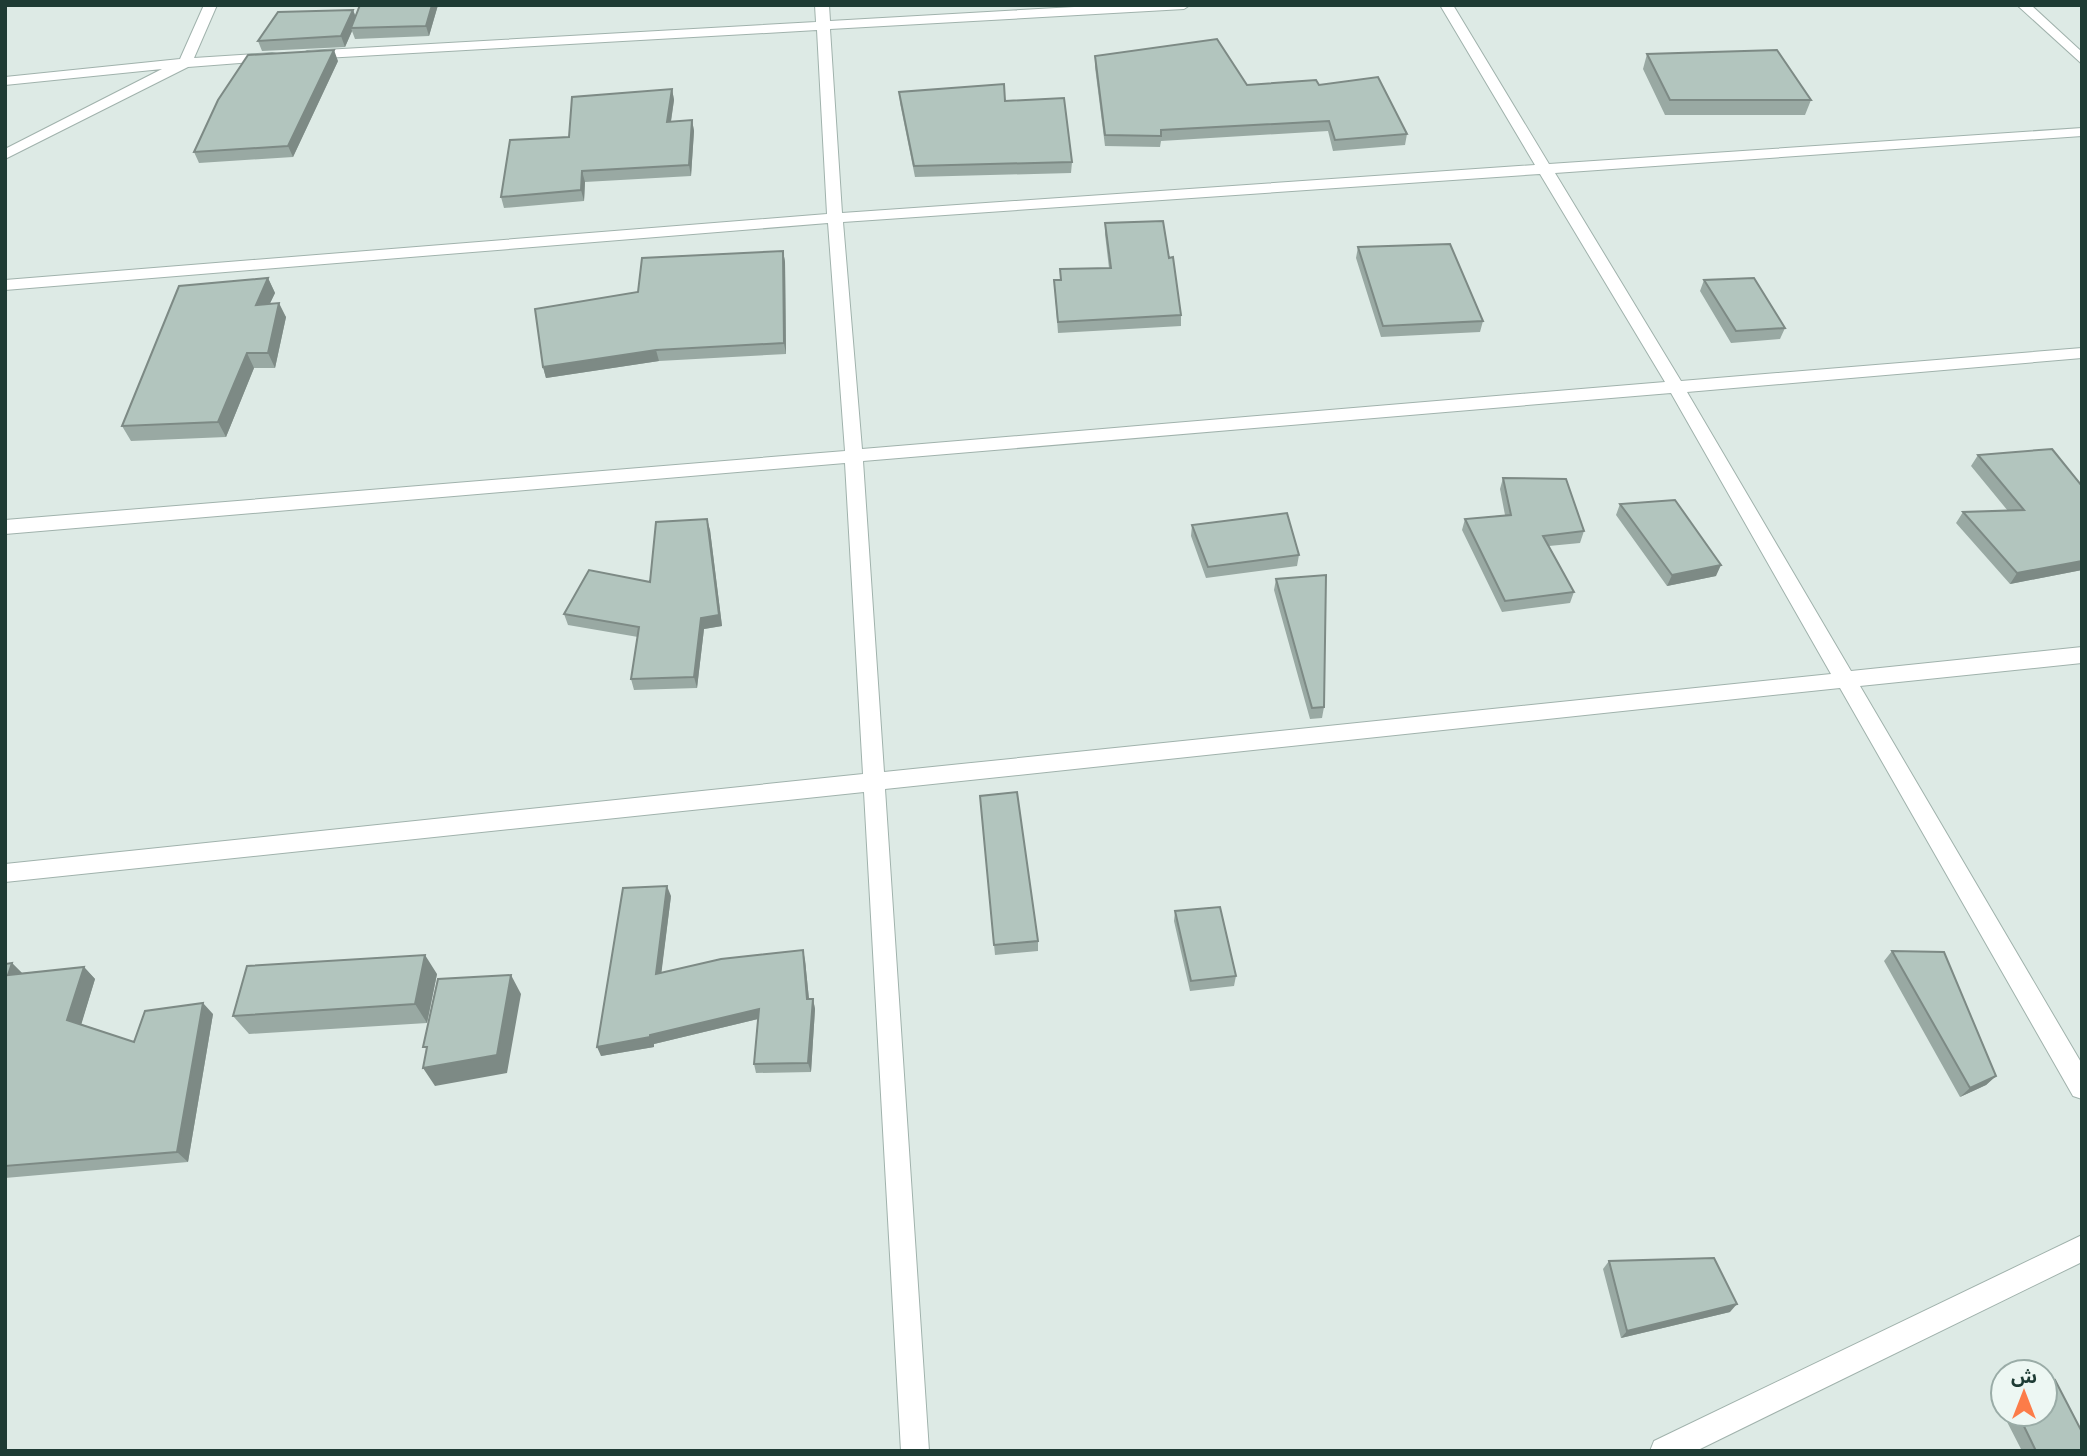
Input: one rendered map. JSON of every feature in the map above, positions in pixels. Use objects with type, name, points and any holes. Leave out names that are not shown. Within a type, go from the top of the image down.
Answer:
[{"type":"street","points":[[5,155],[185,62],[212,5]]},
{"type":"street","points":[[5,81],[185,62],[823,15],[1184,5]]},
{"type":"street","points":[[1446,5],[1676,387],[2082,1088]]},
{"type":"street","points":[[2023,5],[2082,60]]},
{"type":"street","points":[[823,15],[835,218],[854,456],[915,1451]]},
{"type":"street","points":[[5,285],[835,218],[2082,132]]},
{"type":"street","points":[[5,527],[2082,353]]},
{"type":"street","points":[[5,873],[2082,655]]},
{"type":"street","points":[[1664,1451],[2082,1248]]},
{"type":"building","points":[[360,5],[432,5],[426,26],[351,28]]},
{"type":"building","points":[[353,10],[341,36],[258,41],[278,12]]},
{"type":"building","points":[[1217,39],[1247,85],[1316,80],[1319,85],[1378,77],[1407,134],[1335,140],[1329,121],[1161,130],[1161,136],[1105,135],[1095,56]]},
{"type":"building","points":[[334,50],[288,146],[194,152],[218,100],[248,55]]},
{"type":"building","points":[[1777,50],[1811,100],[1670,100],[1647,54]]},
{"type":"building","points":[[1004,84],[1005,101],[1064,98],[1072,162],[914,166],[899,92]]},
{"type":"building","points":[[672,89],[667,122],[692,120],[689,165],[582,171],[581,190],[501,197],[510,140],[569,137],[572,97]]},
{"type":"building","points":[[1163,221],[1169,258],[1173,257],[1181,315],[1058,322],[1054,280],[1061,280],[1060,269],[1111,268],[1105,223]]},
{"type":"building","points":[[1450,244],[1483,321],[1383,326],[1358,247]]},
{"type":"building","points":[[783,251],[784,343],[656,350],[543,367],[535,309],[638,292],[642,258]]},
{"type":"building","points":[[268,278],[256,305],[279,303],[268,353],[247,353],[218,422],[122,426],[179,286]]},
{"type":"building","points":[[1754,278],[1785,328],[1736,331],[1704,280]]},
{"type":"building","points":[[2052,449],[2082,486],[2082,561],[2017,573],[1963,512],[2024,510],[1978,455]]},
{"type":"building","points":[[1503,478],[1566,479],[1584,531],[1543,536],[1574,592],[1505,601],[1465,519],[1511,515]]},
{"type":"building","points":[[1675,500],[1721,565],[1672,575],[1620,504]]},
{"type":"building","points":[[1287,513],[1299,555],[1208,567],[1192,525]]},
{"type":"building","points":[[707,519],[719,615],[701,618],[694,677],[631,679],[639,627],[564,614],[589,570],[650,582],[656,522]]},
{"type":"building","points":[[1326,575],[1324,707],[1312,708],[1276,579]]},
{"type":"building","points":[[1017,792],[1038,941],[994,945],[980,796]]},
{"type":"building","points":[[667,886],[656,974],[721,959],[803,950],[807,999],[813,999],[808,1063],[754,1064],[759,1009],[650,1037],[597,1047],[623,888]]},
{"type":"building","points":[[1220,907],[1236,976],[1191,981],[1175,911]]},
{"type":"building","points":[[1892,951],[1944,952],[1996,1076],[1970,1088]]},
{"type":"building","points":[[425,955],[415,1004],[233,1016],[247,966]]},
{"type":"building","points":[[12,963],[8,975],[84,967],[67,1020],[134,1042],[145,1011],[203,1003],[177,1152],[5,1166],[5,964]]},
{"type":"building","points":[[511,975],[497,1055],[423,1068],[427,1047],[423,1047],[438,979]]},
{"type":"building","points":[[1714,1258],[1737,1304],[1627,1331],[1609,1261]]},
{"type":"building","points":[[2059,1388],[2082,1432],[2082,1451],[2036,1451],[2025,1428],[2059,1428]]}]
